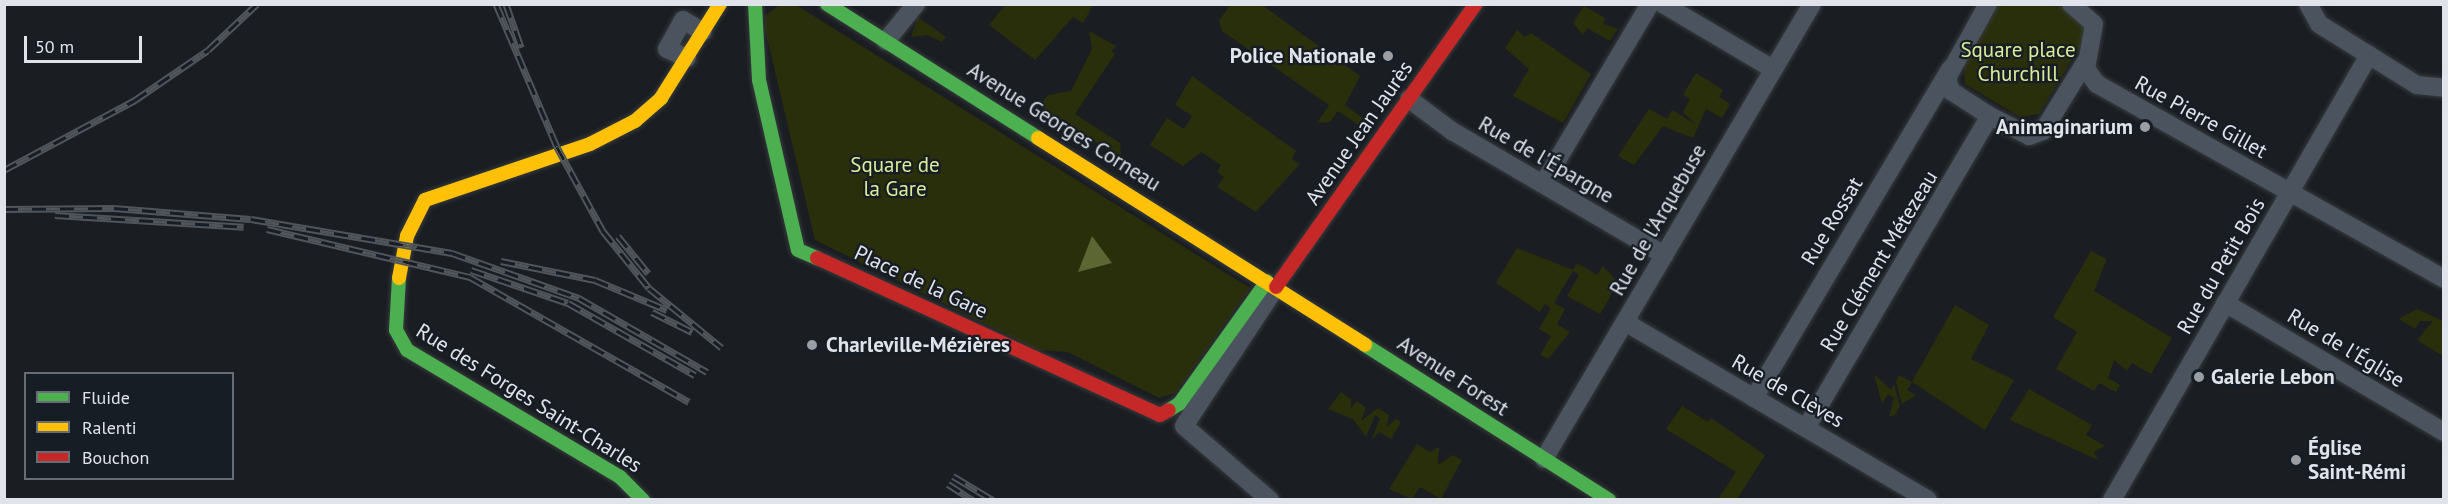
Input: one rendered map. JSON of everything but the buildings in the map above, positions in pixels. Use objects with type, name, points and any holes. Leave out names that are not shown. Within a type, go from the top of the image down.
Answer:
[{"type":"street","points":[[687,58],[667,49],[683,20],[703,32],[720,4]]},
{"type":"street","name":"Place de la Gare","points":[[755,4],[759,80],[798,250],[1160,415],[1179,404],[1272,284]]},
{"type":"street","name":"Avenue Georges Corneau","points":[[827,4],[1272,284]]},
{"type":"street","points":[[886,41],[916,4]]},
{"type":"street","name":"Avenue Jean Jaurès","points":[[1272,284],[1476,4]]},
{"type":"street","points":[[1543,184],[1650,4]]},
{"type":"street","points":[[1662,4],[1773,69]]},
{"type":"street","name":"Rue de l'Arquebuse","points":[[1544,459],[1812,4]]},
{"type":"street","name":"Rue Rossat","points":[[1754,398],[1988,4]]},
{"type":"street","points":[[1950,69],[1951,91],[1990,116],[2029,136],[2043,131],[2086,61],[2094,24],[2071,4]]},
{"type":"street","points":[[2308,4],[2319,24],[2417,85],[2444,88]]},
{"type":"street","name":"Rue du Petit Bois","points":[[2112,500],[2369,55]]},
{"type":"street","name":"Rue des Forges Saint-Charles","points":[[644,500],[620,477],[407,350],[398,339],[394,310],[407,236],[425,200],[590,144],[635,121],[661,98],[687,58]]},
{"type":"street","name":"Rue Pierre Gillet","points":[[2086,61],[2091,80],[2444,279]]},
{"type":"street","name":"Rue de l'Épargne","points":[[1409,99],[1543,184],[1664,255]]},
{"type":"street","name":"Rue Clément Métezeau","points":[[1806,428],[1990,116]]},
{"type":"street","points":[[1270,500],[1184,426],[1272,284]]},
{"type":"street","name":"Avenue Forest","points":[[1272,284],[1609,500]]},
{"type":"street","name":"Rue de l'Église","points":[[2225,303],[2444,432]]},
{"type":"street","name":"Rue de Clèves","points":[[1624,322],[1928,500]]},
{"type":"green space","points":[[1006,4],[1093,5],[1083,23],[1073,17],[1035,60],[989,25]]},
{"type":"green space","name":"Square de la Gare","points":[[796,5],[1250,288],[1175,393],[1159,398],[1068,352],[1038,350],[815,240],[765,29],[765,16],[778,6]]},
{"type":"green space","points":[[1230,5],[1262,5],[1360,76],[1345,105],[1364,119],[1360,126],[1338,111],[1330,122],[1317,123],[1329,105],[1222,31],[1219,21]]},
{"type":"green space","name":"Square place Churchill","points":[[1998,5],[2060,5],[2085,26],[2082,43],[2039,114],[2020,117],[1965,84],[1964,63]]},
{"type":"green space","points":[[1584,6],[1605,18],[1603,24],[1618,29],[1610,41],[1587,28],[1583,35],[1573,23]]},
{"type":"green space","points":[[918,17],[946,37],[942,42],[927,35],[911,37]]},
{"type":"green space","points":[[1517,30],[1525,37],[1531,33],[1591,74],[1563,123],[1513,96],[1529,69],[1505,48]]},
{"type":"green space","points":[[1089,31],[1116,46],[1111,51],[1115,54],[1075,114],[1120,143],[1121,158],[1039,106],[1048,95],[1071,91],[1092,49]]},
{"type":"green space","points":[[1696,73],[1723,90],[1719,97],[1730,104],[1722,118],[1706,109],[1693,138],[1663,126],[1634,165],[1618,156],[1649,109],[1667,119],[1672,110],[1695,124],[1683,112],[1690,99],[1683,95]]},
{"type":"green space","points":[[1192,76],[1296,151],[1292,159],[1300,164],[1256,212],[1217,187],[1224,177],[1217,172],[1221,165],[1201,152],[1183,166],[1150,145],[1167,118],[1184,129],[1192,116],[1175,105]]},
{"type":"green space","points":[[1517,248],[1573,270],[1577,263],[1597,275],[1603,266],[1618,283],[1600,314],[1567,296],[1579,275],[1573,271],[1554,303],[1565,309],[1557,324],[1570,332],[1548,359],[1540,355],[1551,336],[1539,329],[1551,308],[1545,304],[1540,312],[1496,283]]},
{"type":"green space","points":[[2091,251],[2107,259],[2094,291],[2172,338],[2151,374],[2132,363],[2127,371],[2114,360],[2108,378],[2120,385],[2116,392],[2099,383],[2094,391],[2056,369],[2077,332],[2053,317]]},
{"type":"green space","points":[[1955,305],[1989,325],[1971,359],[2014,380],[1985,430],[1912,382]]},
{"type":"green space","points":[[2417,309],[2443,321],[2443,356],[2417,340],[2433,321],[2420,321],[2415,329],[2399,319]]},
{"type":"green space","points":[[1874,374],[1891,390],[1894,385],[1900,406],[1895,415],[1889,417],[1894,398],[1888,394],[1882,404]]},
{"type":"green space","points":[[1899,375],[1912,382],[1907,390],[1916,395],[1902,404],[1896,382]]},
{"type":"green space","points":[[2029,389],[2092,425],[2086,435],[2105,446],[2094,452],[2098,460],[2010,420]]},
{"type":"green space","points":[[1341,392],[1351,399],[1351,408],[1357,401],[1366,408],[1361,421],[1378,408],[1389,415],[1386,428],[1396,419],[1401,422],[1391,439],[1379,432],[1371,440],[1380,419],[1375,415],[1366,437],[1353,419],[1328,409]]},
{"type":"green space","points":[[1682,406],[1708,422],[1711,418],[1765,455],[1737,499],[1718,499],[1736,472],[1666,429]]},
{"type":"green space","points":[[1417,444],[1430,452],[1439,447],[1438,465],[1453,455],[1462,460],[1441,499],[1420,487],[1412,499],[1389,489]]},
{"type":"shaded area","points":[[1092,236],[1112,263],[1078,272]]},
{"type":"railway","points":[[4,170],[135,100],[208,50],[257,4]]},
{"type":"railway","points":[[496,4],[557,147],[603,231],[649,288],[722,348]]},
{"type":"railway","points":[[506,4],[521,47]]},
{"type":"railway","points":[[4,209],[114,208],[251,219],[452,253],[579,298],[707,372]]},
{"type":"railway","points":[[55,215],[244,227]]},
{"type":"railway","points":[[267,229],[470,277],[689,402]]},
{"type":"railway","points":[[618,236],[648,273]]},
{"type":"railway","points":[[501,261],[595,280],[667,310]]},
{"type":"railway","points":[[471,270],[568,303],[695,375]]},
{"type":"railway","points":[[652,312],[692,332]]},
{"type":"railway","points":[[953,476],[993,500]]},
{"type":"railway","points":[[948,484],[973,500]]},
{"type":"traffic: fast","points":[[755,4],[759,80],[798,250],[817,258]]},
{"type":"traffic: fast","points":[[827,4],[1038,138]]},
{"type":"traffic: fast","points":[[399,278],[396,330],[407,350],[620,477],[643,500]]},
{"type":"traffic: fast","points":[[1169,410],[1179,404],[1267,281]]},
{"type":"traffic: fast","points":[[1365,345],[1609,500]]},
{"type":"traffic: slow","points":[[399,278],[407,236],[425,200],[590,144],[635,121],[661,98],[720,4]]},
{"type":"traffic: slow","points":[[1038,138],[1365,345]]},
{"type":"traffic: jam","points":[[1276,287],[1476,4]]},
{"type":"traffic: jam","points":[[817,258],[1160,415],[1169,410]]},
{"type":"place","name":"Police Nationale","points":[[1388,56]]},
{"type":"place","name":"Animaginarium","points":[[2145,127]]},
{"type":"place","name":"Charleville-Mézières","points":[[812,345]]},
{"type":"place","name":"Galerie Lebon","points":[[2199,377]]},
{"type":"place","name":"Église Saint-Rémi","points":[[2296,460]]}]
